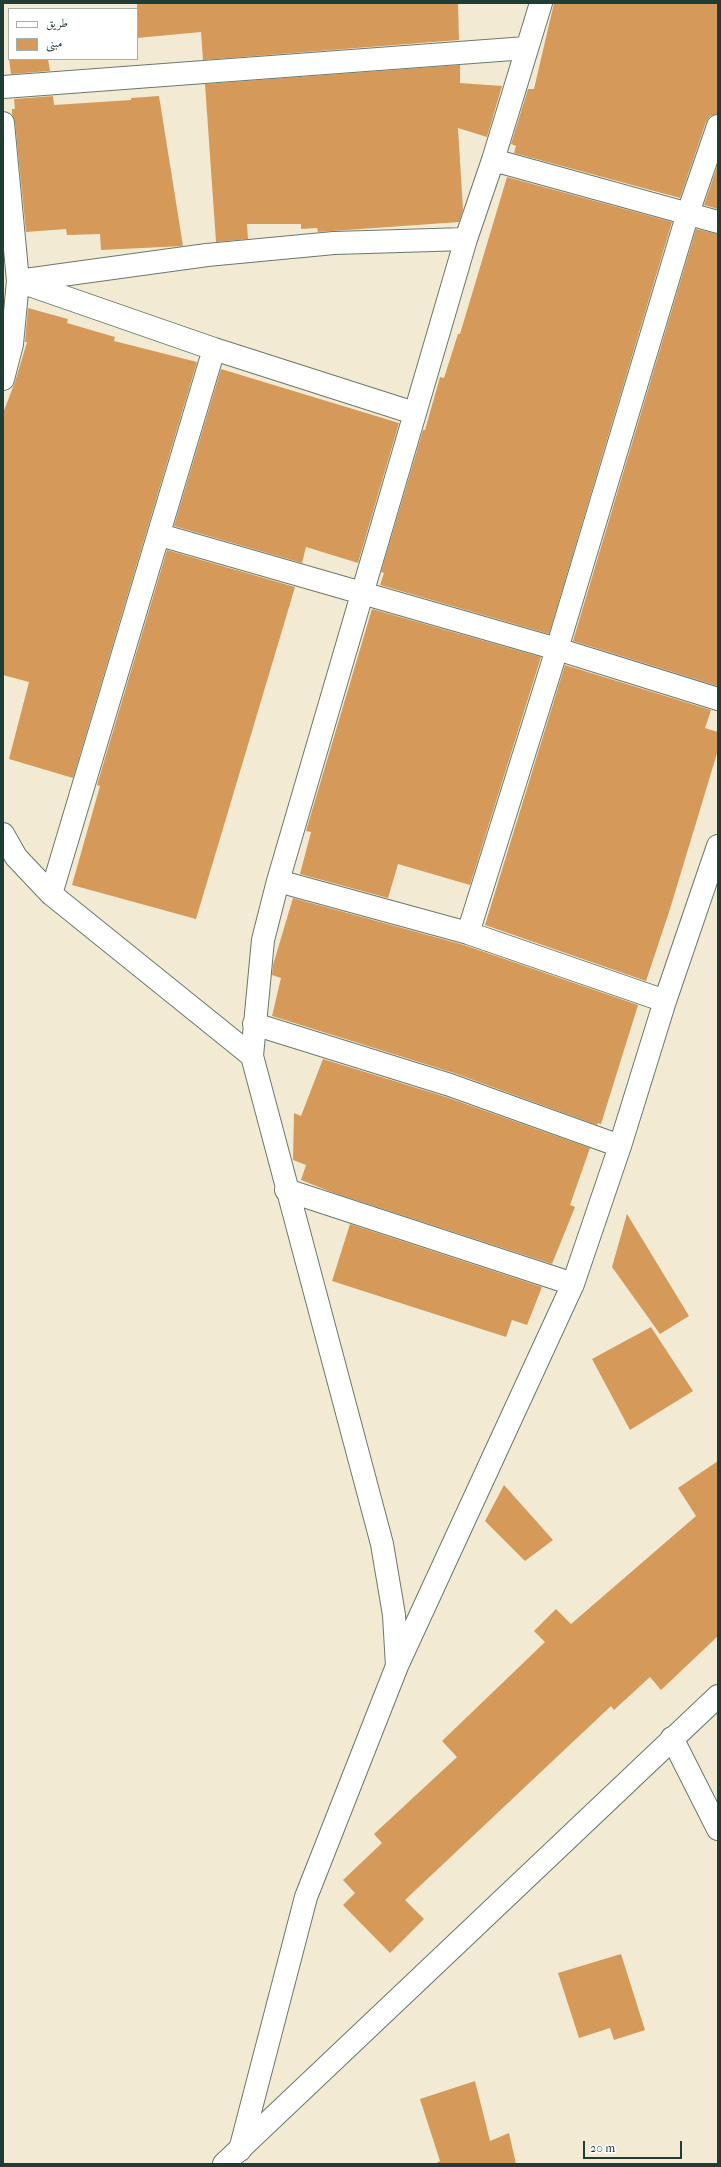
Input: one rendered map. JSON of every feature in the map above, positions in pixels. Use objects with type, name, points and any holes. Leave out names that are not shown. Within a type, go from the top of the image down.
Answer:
[{"type":"street","points":[[397,1666],[394,1615],[382,1544],[286,1190],[252,1056],[254,1024],[263,940],[278,881],[466,239],[493,160],[541,3]]},
{"type":"street","points":[[3,87],[526,48]]},
{"type":"street","points":[[3,123],[18,281],[12,344],[3,379]]},
{"type":"street","points":[[468,933],[557,649],[688,213],[718,126]]},
{"type":"street","points":[[493,160],[718,222]]},
{"type":"street","points":[[18,281],[229,253],[334,243],[466,239]]},
{"type":"street","points":[[18,281],[214,349],[414,413]]},
{"type":"street","points":[[51,894],[160,535],[214,349]]},
{"type":"street","points":[[160,535],[361,594],[557,649],[718,699]]},
{"type":"street","points":[[3,834],[16,857],[51,894],[252,1056]]},
{"type":"street","points":[[240,2150],[306,1897],[397,1666],[573,1284],[620,1146],[665,1002],[718,846]]},
{"type":"street","points":[[278,881],[468,933],[665,1002]]},
{"type":"street","points":[[254,1024],[450,1085],[620,1146]]},
{"type":"street","points":[[286,1190],[573,1284]]},
{"type":"street","points":[[224,2164],[718,1696]]},
{"type":"street","points":[[672,1738],[718,1829]]},
{"type":"building","points":[[137,3],[458,3],[459,40],[203,60],[201,32],[138,38]]},
{"type":"building","points":[[554,3],[718,3],[718,114],[710,116],[706,122],[680,198],[514,153],[516,146],[511,144],[528,89],[534,89]]},
{"type":"building","points":[[9,60],[48,60],[50,71],[11,74]]},
{"type":"building","points":[[460,65],[460,83],[502,86],[487,137],[458,128],[463,210],[459,222],[318,232],[317,228],[301,229],[301,224],[247,224],[248,239],[216,242],[205,84]]},
{"type":"building","points":[[53,96],[54,105],[131,100],[131,98],[159,96],[183,246],[101,250],[100,234],[67,235],[66,229],[26,232],[15,122],[12,115],[12,109],[15,109],[14,99]]},
{"type":"building","points":[[718,164],[718,209],[704,205]]},
{"type":"building","points":[[507,177],[672,222],[549,634],[380,585],[384,573],[381,572],[423,430],[425,430],[440,377],[444,378],[458,334],[460,334]]},
{"type":"building","points":[[696,229],[718,234],[718,686],[573,641]]},
{"type":"building","points":[[28,308],[68,319],[67,323],[115,337],[114,341],[197,362],[73,778],[9,759],[29,682],[3,675],[3,413],[15,382],[27,342],[25,342]]},
{"type":"building","points":[[221,369],[399,423],[358,563],[306,547],[302,563],[174,526]]},
{"type":"building","points":[[167,550],[295,587],[196,919],[72,885],[100,786],[97,785]]},
{"type":"building","points":[[372,609],[541,657],[470,885],[398,864],[388,898],[300,874],[311,832],[306,831]]},
{"type":"building","points":[[565,665],[711,710],[705,728],[718,732],[718,750],[670,909],[646,981],[485,925]]},
{"type":"building","points":[[293,898],[464,945],[638,1005],[601,1124],[598,1123],[597,1125],[454,1073],[272,1016],[281,978],[272,975],[273,965]]},
{"type":"building","points":[[323,1059],[446,1097],[590,1148],[570,1205],[575,1207],[552,1264],[334,1193],[301,1180],[306,1165],[293,1160],[294,1113],[301,1116]]},
{"type":"building","points":[[627,1214],[689,1316],[660,1334],[612,1267]]},
{"type":"building","points":[[350,1224],[542,1287],[527,1325],[512,1320],[506,1337],[332,1281]]},
{"type":"building","points":[[651,1327],[693,1391],[630,1430],[592,1359]]},
{"type":"building","points":[[718,1461],[718,1636],[661,1690],[650,1677],[614,1710],[611,1706],[405,1900],[424,1919],[390,1953],[343,1905],[355,1893],[343,1880],[382,1843],[374,1834],[457,1757],[442,1741],[545,1642],[534,1631],[556,1609],[571,1624],[696,1516],[678,1488]]},
{"type":"building","points":[[504,1485],[553,1540],[525,1561],[485,1521]]},
{"type":"building","points":[[621,1954],[645,2030],[614,2040],[610,2028],[579,2038],[558,1973]]},
{"type":"building","points":[[475,2081],[490,2141],[509,2133],[516,2164],[435,2164],[440,2161],[420,2099]]}]
